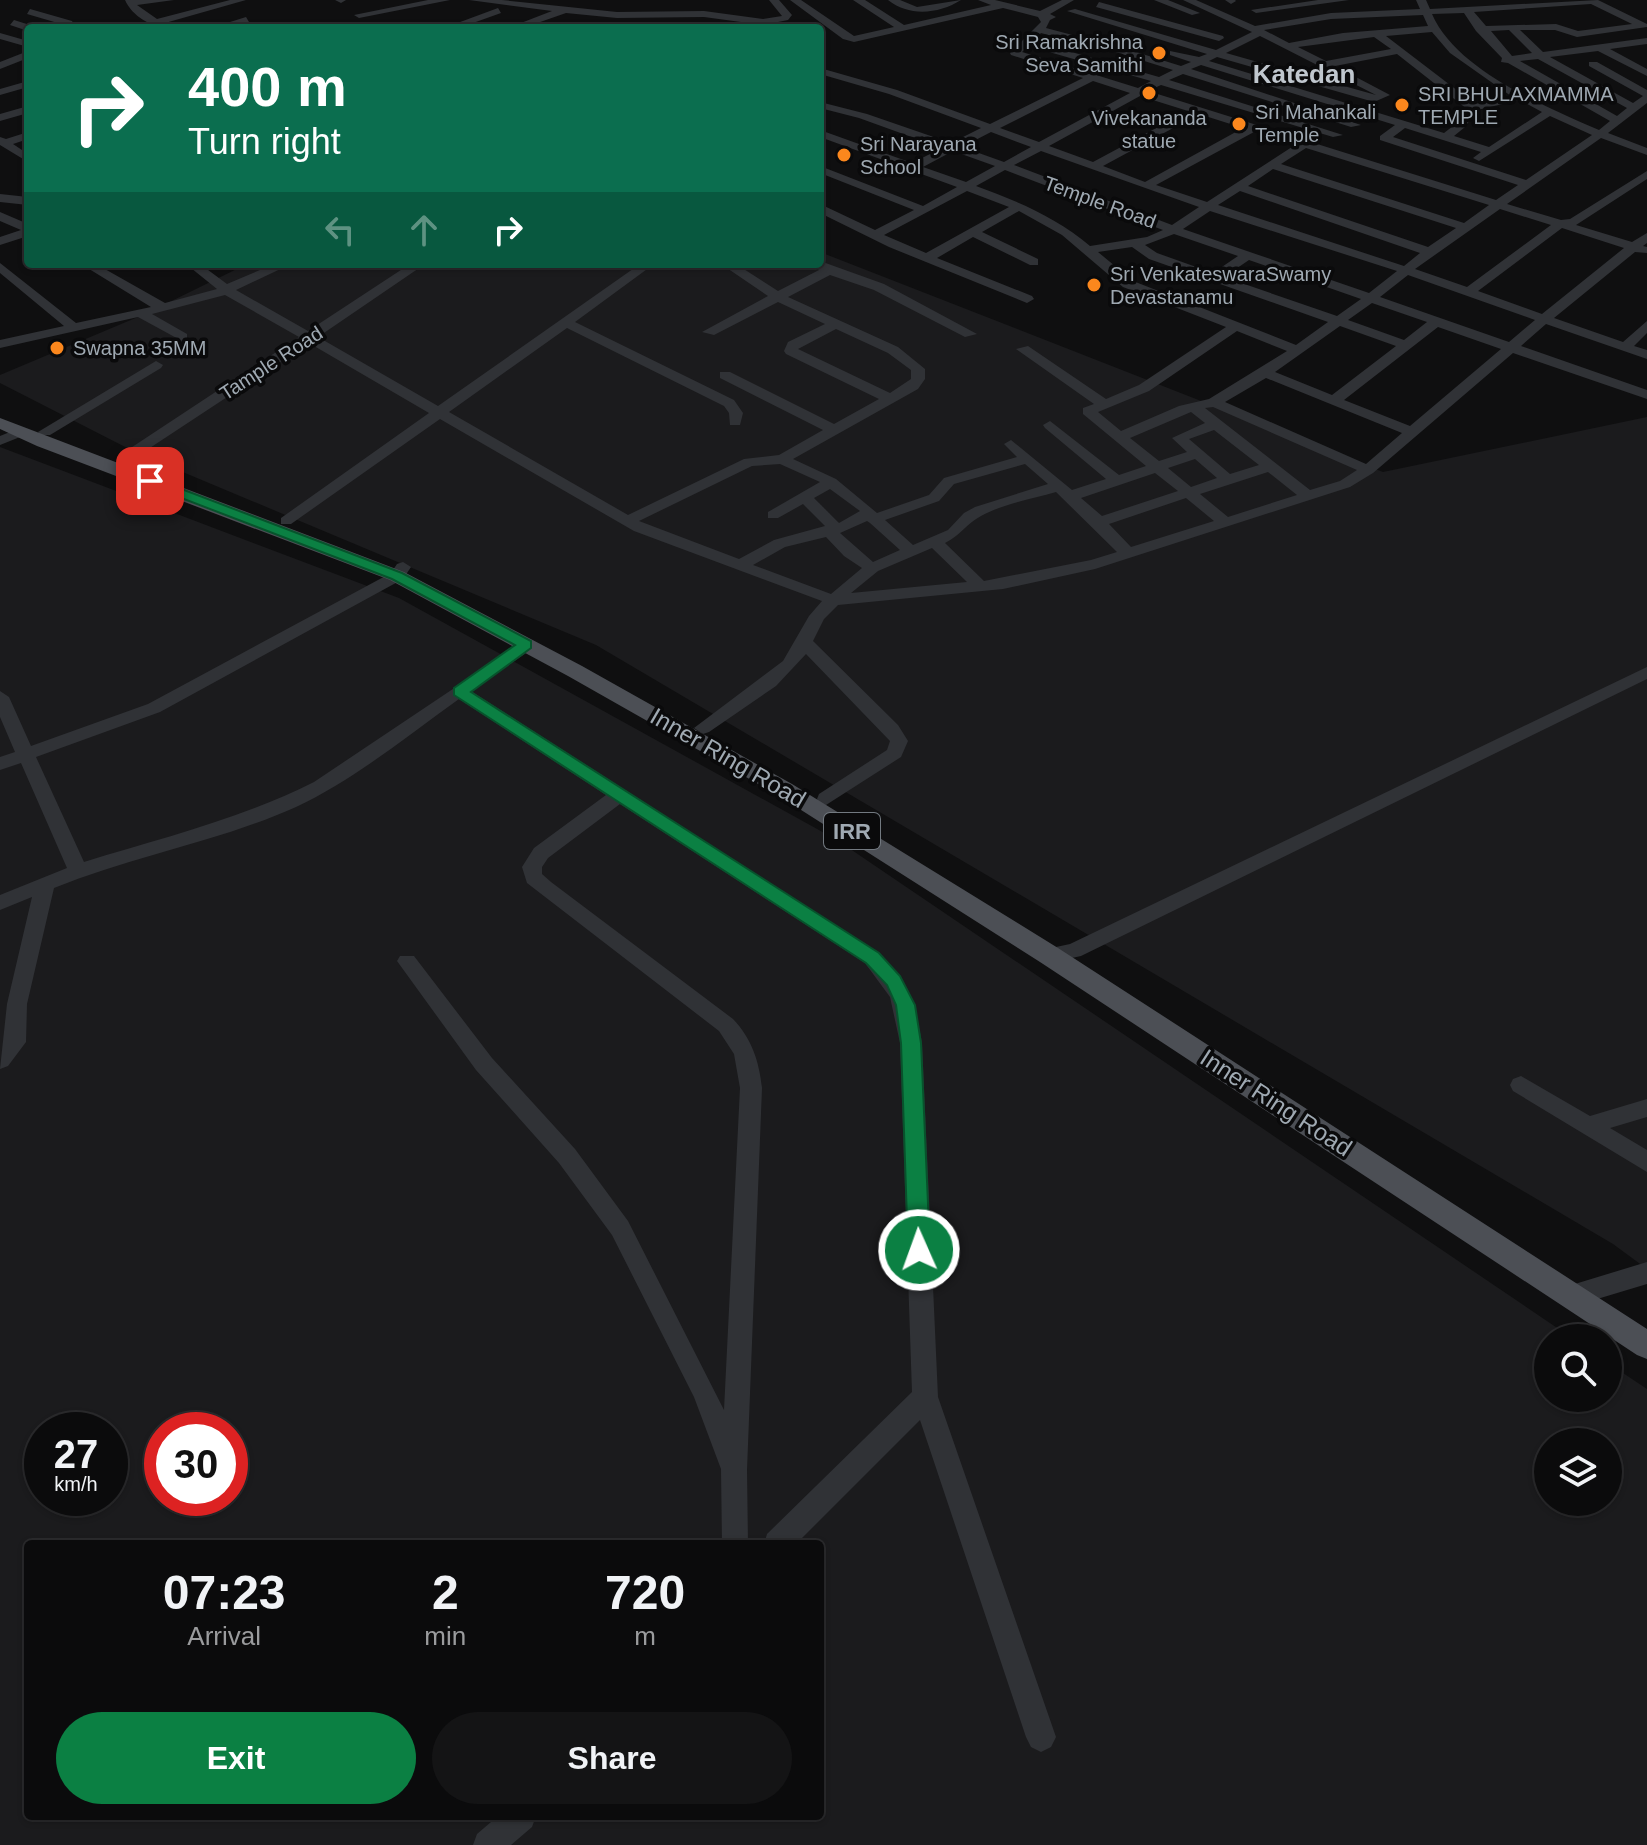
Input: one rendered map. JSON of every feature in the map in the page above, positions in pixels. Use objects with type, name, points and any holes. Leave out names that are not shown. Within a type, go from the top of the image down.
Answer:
[{"type":"main road","name":"Inner Ring Road","points":[[0,412],[45,432],[286,521],[400,572],[618,678],[826,799],[968,889],[1074,951],[1150,1006],[1547,1261],[1581,1293],[1647,1345]]},
{"type":"main road","name":"Inner Ring Road","points":[[7,432],[400,572],[784,789],[1581,1293],[1647,1329]]},
{"type":"street","points":[[130,2],[169,0]]},
{"type":"street","points":[[156,22],[241,0]]},
{"type":"street","points":[[359,15],[445,0]]},
{"type":"street","points":[[474,0],[517,1],[626,16],[704,14],[763,22],[784,19],[787,15],[774,1]]},
{"type":"street","points":[[525,24],[592,0]]},
{"type":"street","points":[[761,0],[792,0],[850,38],[1013,4]]},
{"type":"street","points":[[858,0],[902,28]]},
{"type":"street","points":[[893,0],[915,11],[956,0]]},
{"type":"street","points":[[983,0],[1013,4],[1491,151]]},
{"type":"street","points":[[1082,0],[1250,47]]},
{"type":"street","points":[[1122,0],[1192,15]]},
{"type":"street","points":[[1159,0],[1192,15]]},
{"type":"street","points":[[1042,14],[1070,6],[1156,35],[1374,99],[1385,95],[1284,50],[1257,31],[1188,0]]},
{"type":"street","points":[[1080,72],[1192,15],[1233,0],[1282,23]]},
{"type":"street","points":[[1256,10],[1344,0]]},
{"type":"street","points":[[1371,0],[1380,12]]},
{"type":"street","points":[[875,235],[1161,80],[1257,31],[1282,23],[1423,6],[1467,10],[1514,9],[1592,1],[1645,27]]},
{"type":"street","points":[[130,2],[137,12],[160,24]]},
{"type":"street","points":[[1423,6],[1434,29],[1469,63],[1521,97],[1599,135],[1647,152]]},
{"type":"street","points":[[392,22],[455,8]]},
{"type":"street","points":[[1514,9],[1532,27]]},
{"type":"street","points":[[1467,10],[1480,29],[1509,59],[1628,115]]},
{"type":"street","points":[[461,24],[498,11]]},
{"type":"street","points":[[30,12],[68,23],[82,18]]},
{"type":"street","points":[[1042,14],[1046,22],[1015,50],[1018,55],[1143,91],[1640,249]]},
{"type":"street","points":[[231,24],[246,20]]},
{"type":"street","points":[[14,23],[24,26]]},
{"type":"street","points":[[1511,27],[1541,56],[1565,69],[1628,115]]},
{"type":"street","points":[[1480,29],[1560,28],[1577,34],[1645,27]]},
{"type":"street","points":[[1039,29],[1076,39],[1076,45],[1086,49],[1104,46],[1355,125]]},
{"type":"street","points":[[1284,50],[1376,33],[1434,29]]},
{"type":"street","points":[[1376,33],[1473,108]]},
{"type":"street","points":[[0,36],[24,43]]},
{"type":"street","points":[[1496,61],[1647,41]]},
{"type":"street","points":[[1024,42],[1161,80],[1337,135]]},
{"type":"street","points":[[1600,48],[1647,73]]},
{"type":"street","points":[[1218,116],[1317,64],[1397,51]]},
{"type":"street","points":[[0,52],[24,56]]},
{"type":"street","points":[[0,66],[24,56]]},
{"type":"street","points":[[1565,69],[1623,60]]},
{"type":"street","points":[[1469,63],[1482,62]]},
{"type":"street","points":[[1122,436],[1214,402],[1299,351],[1429,252],[1628,115],[1647,96],[1593,64]]},
{"type":"street","points":[[824,72],[893,92],[1146,186],[1405,270],[1647,355]]},
{"type":"street","points":[[0,76],[23,85]]},
{"type":"street","points":[[915,166],[1094,76]]},
{"type":"street","points":[[0,92],[23,85]]},
{"type":"street","points":[[1445,137],[1461,125],[1473,108],[1521,97]]},
{"type":"street","name":"Temple Road","points":[[824,105],[1005,166],[1081,197],[1647,395]]},
{"type":"street","points":[[1093,167],[1200,109]]},
{"type":"street","points":[[0,118],[24,110]]},
{"type":"street","points":[[1468,166],[1549,112]]},
{"type":"street","points":[[1086,250],[1150,240],[1174,229],[1272,165],[1337,135],[1373,114]]},
{"type":"street","points":[[1372,145],[1404,124]]},
{"type":"street","points":[[1146,186],[1254,127]]},
{"type":"street","points":[[824,134],[1019,206],[1066,232],[1128,284],[1299,351]]},
{"type":"street","points":[[2,141],[24,136]]},
{"type":"street","points":[[1384,138],[1527,184]]},
{"type":"street","points":[[2,141],[24,156]]},
{"type":"street","points":[[1349,158],[1361,151]]},
{"type":"street","points":[[1272,165],[1465,227]]},
{"type":"street","points":[[824,171],[924,210]]},
{"type":"street","points":[[1468,293],[1560,224],[1573,222],[1647,174]]},
{"type":"street","points":[[1238,186],[1429,252]]},
{"type":"street","points":[[0,198],[24,201]]},
{"type":"street","points":[[927,258],[1019,206]]},
{"type":"street","points":[[824,210],[927,258],[1027,299]]},
{"type":"street","points":[[0,216],[24,229]]},
{"type":"street","points":[[0,241],[24,232]]},
{"type":"street","points":[[972,232],[1034,262]]},
{"type":"street","points":[[197,268],[228,291],[640,528],[833,600],[1003,584],[1129,555],[1345,484],[1368,470],[1545,319],[1640,249],[1647,237]]},
{"type":"street","points":[[1134,243],[1153,256],[1406,345]]},
{"type":"street","points":[[1214,278],[1248,255]]},
{"type":"street","points":[[0,267],[73,327]]},
{"type":"street","points":[[824,267],[879,287],[970,334]]},
{"type":"street","points":[[94,268],[163,308]]},
{"type":"street","points":[[2,341],[163,308],[228,291],[277,268]]},
{"type":"street","name":"Tample Road","points":[[122,460],[413,268]]},
{"type":"street","points":[[286,521],[642,268]]},
{"type":"street","points":[[629,520],[740,465],[782,459],[913,386],[918,379],[918,369],[893,350],[778,297],[733,268]]},
{"type":"street","points":[[709,332],[778,297],[822,268]]},
{"type":"street","points":[[140,313],[182,337]]},
{"type":"street","points":[[565,322],[729,403],[736,413],[735,422]]},
{"type":"street","points":[[1333,401],[1436,322]]},
{"type":"street","points":[[835,324],[793,345],[791,351],[889,398]]},
{"type":"street","points":[[1625,347],[1647,325]]},
{"type":"street","points":[[1226,523],[1088,411],[1144,388],[1236,326]]},
{"type":"street","points":[[1023,349],[1104,404]]},
{"type":"street","points":[[45,432],[156,365]]},
{"type":"street","points":[[1265,373],[1411,432]]},
{"type":"street","points":[[725,375],[834,430]]},
{"type":"street","points":[[1214,402],[1368,470]]},
{"type":"street","points":[[1194,407],[1308,496]]},
{"type":"street","points":[[1216,424],[1180,436],[1182,443],[1227,479]]},
{"type":"street","points":[[1050,425],[1116,480]]},
{"type":"street","points":[[1011,444],[1099,522],[1129,555]]},
{"type":"street","points":[[703,728],[789,665],[804,642],[813,618],[872,568],[954,533],[969,516],[980,510],[1116,480],[1195,454]]},
{"type":"street","points":[[782,459],[831,482],[865,506],[871,517],[909,550]]},
{"type":"street","points":[[739,566],[782,542],[798,541],[934,498],[949,481],[1028,459]]},
{"type":"street","points":[[1099,522],[1270,466]]},
{"type":"street","points":[[773,515],[831,482]]},
{"type":"street","points":[[804,497],[850,553],[872,568]]},
{"type":"street","points":[[934,541],[979,585]]},
{"type":"street","points":[[0,764],[154,708],[400,572]]},
{"type":"street","points":[[804,642],[892,729],[899,741],[895,753],[826,799]]},
{"type":"street","points":[[0,903],[78,871],[261,816],[292,803],[526,645]]},
{"type":"street","points":[[1049,955],[1074,951],[1647,672]]},
{"type":"street","points":[[460,692],[872,958],[894,981],[906,1005],[911,1043],[925,1397],[1041,1737]]},
{"type":"street","points":[[0,697],[78,871]]},
{"type":"street","points":[[621,794],[541,853],[530,868],[533,876],[557,897],[726,1025],[739,1038],[747,1055],[751,1088],[734,1470],[735,1540]]},
{"type":"street","points":[[0,1060],[15,1042],[17,1004],[45,884]]},
{"type":"street","points":[[407,961],[484,1064],[567,1156],[620,1228],[705,1393],[734,1470]]},
{"type":"street","points":[[1521,1085],[1647,1162]]},
{"type":"street","points":[[1587,1126],[1647,1108]]},
{"type":"street","points":[[1581,1293],[1647,1273]]},
{"type":"street","points":[[781,1540],[925,1397]]},
{"type":"street","points":[[488,1845],[516,1820]]},
{"type":"shaded area","points":[[824,254],[1383,472],[1647,417],[1647,1269],[1613,1244],[596,645],[135,452],[0,383],[0,375],[145,314],[239,268],[824,268]]},
{"type":"shaded area","points":[[0,447],[399,598],[837,840],[1551,1324],[1534,1324],[1534,1412],[1622,1412],[1622,1372],[1647,1389],[1647,1845],[0,1845]]},
{"type":"place","name":"Sri Ramakrishna Seva Samithi","points":[[1159,53]]},
{"type":"place","name":"Vivekananda statue","points":[[1149,93]]},
{"type":"place","name":"SRI BHULAXMAMMA TEMPLE","points":[[1402,105]]},
{"type":"place","name":"Sri Mahankali Temple","points":[[1239,124]]},
{"type":"place","name":"Sri Narayana School","points":[[844,155]]},
{"type":"place","name":"Sri VenkateswaraSwamy Devastanamu","points":[[1094,285]]},
{"type":"place","name":"Swapna 35MM","points":[[57,348]]},
{"type":"district","name":"Katedan","points":[[1304,74]]},
{"type":"route","points":[[150,481],[397,576],[526,645],[460,692],[872,958],[894,981],[906,1005],[911,1043],[919,1250]]}]
